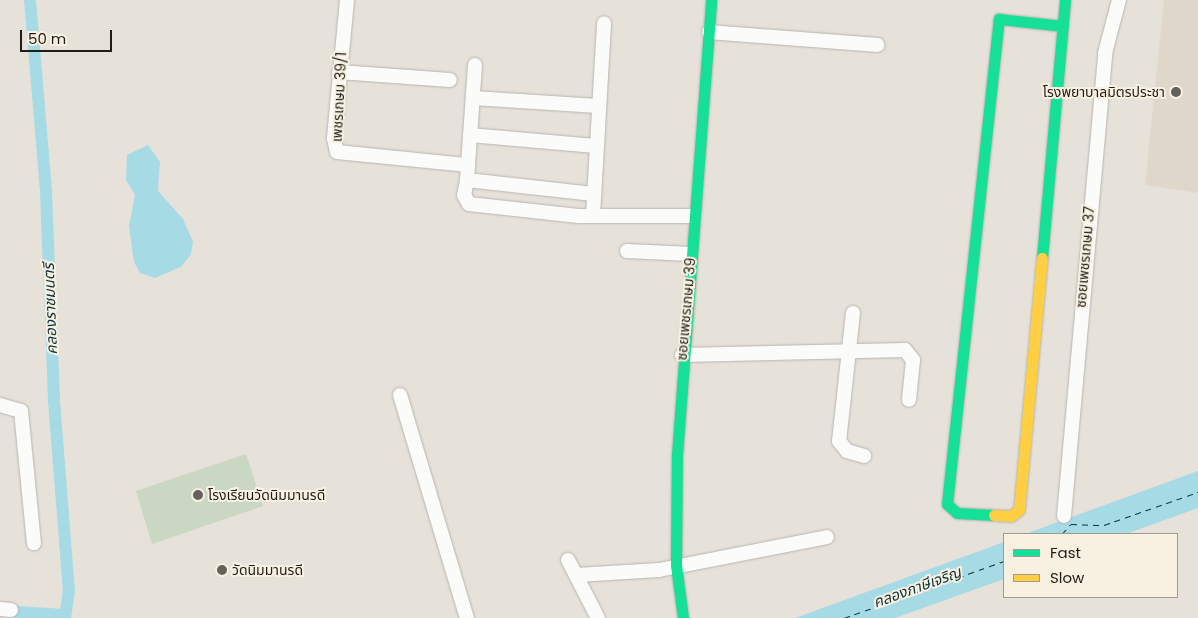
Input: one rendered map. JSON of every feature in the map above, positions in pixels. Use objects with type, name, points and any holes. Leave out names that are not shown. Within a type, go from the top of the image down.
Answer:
[{"type":"street","name":"เพชรเกษม 39/1","points":[[347,0],[334,138],[337,152],[468,165]]},
{"type":"street","name":"ซอยเพชรเกษม 39","points":[[683,618],[676,565],[682,354],[711,0]]},
{"type":"street","points":[[1063,26],[999,19],[947,504],[957,513],[1011,516],[1019,510],[1063,26],[1065,0]]},
{"type":"street","name":"ซอยเพชรเกษม 37","points":[[1064,516],[1105,53],[1118,0]]},
{"type":"street","points":[[593,216],[604,23]]},
{"type":"street","points":[[709,32],[878,45]]},
{"type":"street","points":[[475,65],[467,180],[464,195],[469,204],[593,216],[694,216]]},
{"type":"street","points":[[339,72],[450,80]]},
{"type":"street","points":[[473,98],[598,106]]},
{"type":"street","points":[[470,135],[596,146]]},
{"type":"street","points":[[467,180],[593,194]]},
{"type":"street","points":[[627,251],[691,254]]},
{"type":"street","points":[[853,313],[839,442],[847,451],[864,456]]},
{"type":"street","points":[[682,354],[848,351],[911,354],[909,400]]},
{"type":"street","points":[[400,395],[467,618]]},
{"type":"street","points":[[0,405],[21,410],[34,543]]},
{"type":"street","points":[[577,576],[659,570],[676,565],[827,536]]},
{"type":"street","points":[[568,560],[598,618]]},
{"type":"shaded area","name":"โรงพยาบาลมิตรประชา","points":[[1164,0],[1198,0],[1198,193],[1145,185]]},
{"type":"green space","points":[[246,454],[263,506],[152,544],[136,491]]},
{"type":"water","points":[[148,145],[160,162],[158,191],[183,219],[193,242],[191,254],[181,267],[155,278],[140,273],[134,262],[129,226],[135,195],[126,180],[127,155]]},
{"type":"water","points":[[1198,471],[1198,508],[1129,533],[1028,533]]},
{"type":"water","name":"คลองภาษีเจริญ","points":[[1003,542],[1003,579],[895,618],[795,618]]},
{"type":"waterway","name":"คลองราชมนตรี","points":[[30,0],[46,191],[54,401],[69,590],[65,618]]},
{"type":"waterway","points":[[2,611],[64,615]]},
{"type":"ferry route","points":[[1063,533],[1071,524],[1104,525],[1198,492]]},
{"type":"ferry route","points":[[844,618],[1003,561]]},
{"type":"traffic: fast","points":[[683,618],[676,565],[677,455],[711,0]]},
{"type":"traffic: fast","points":[[1042,258],[1065,0]]},
{"type":"traffic: fast","points":[[994,515],[957,513],[947,504],[999,19],[1063,26]]},
{"type":"traffic: slow","points":[[994,515],[1011,516],[1019,510],[1042,258]]},
{"type":"place","name":"โรงพยาบาลมิตรประชา","points":[[1176,92]]},
{"type":"place","name":"โรงเรียนวัดนิมมานรดี","points":[[198,495]]},
{"type":"place","name":"วัดนิมมานรดี","points":[[222,570]]}]
